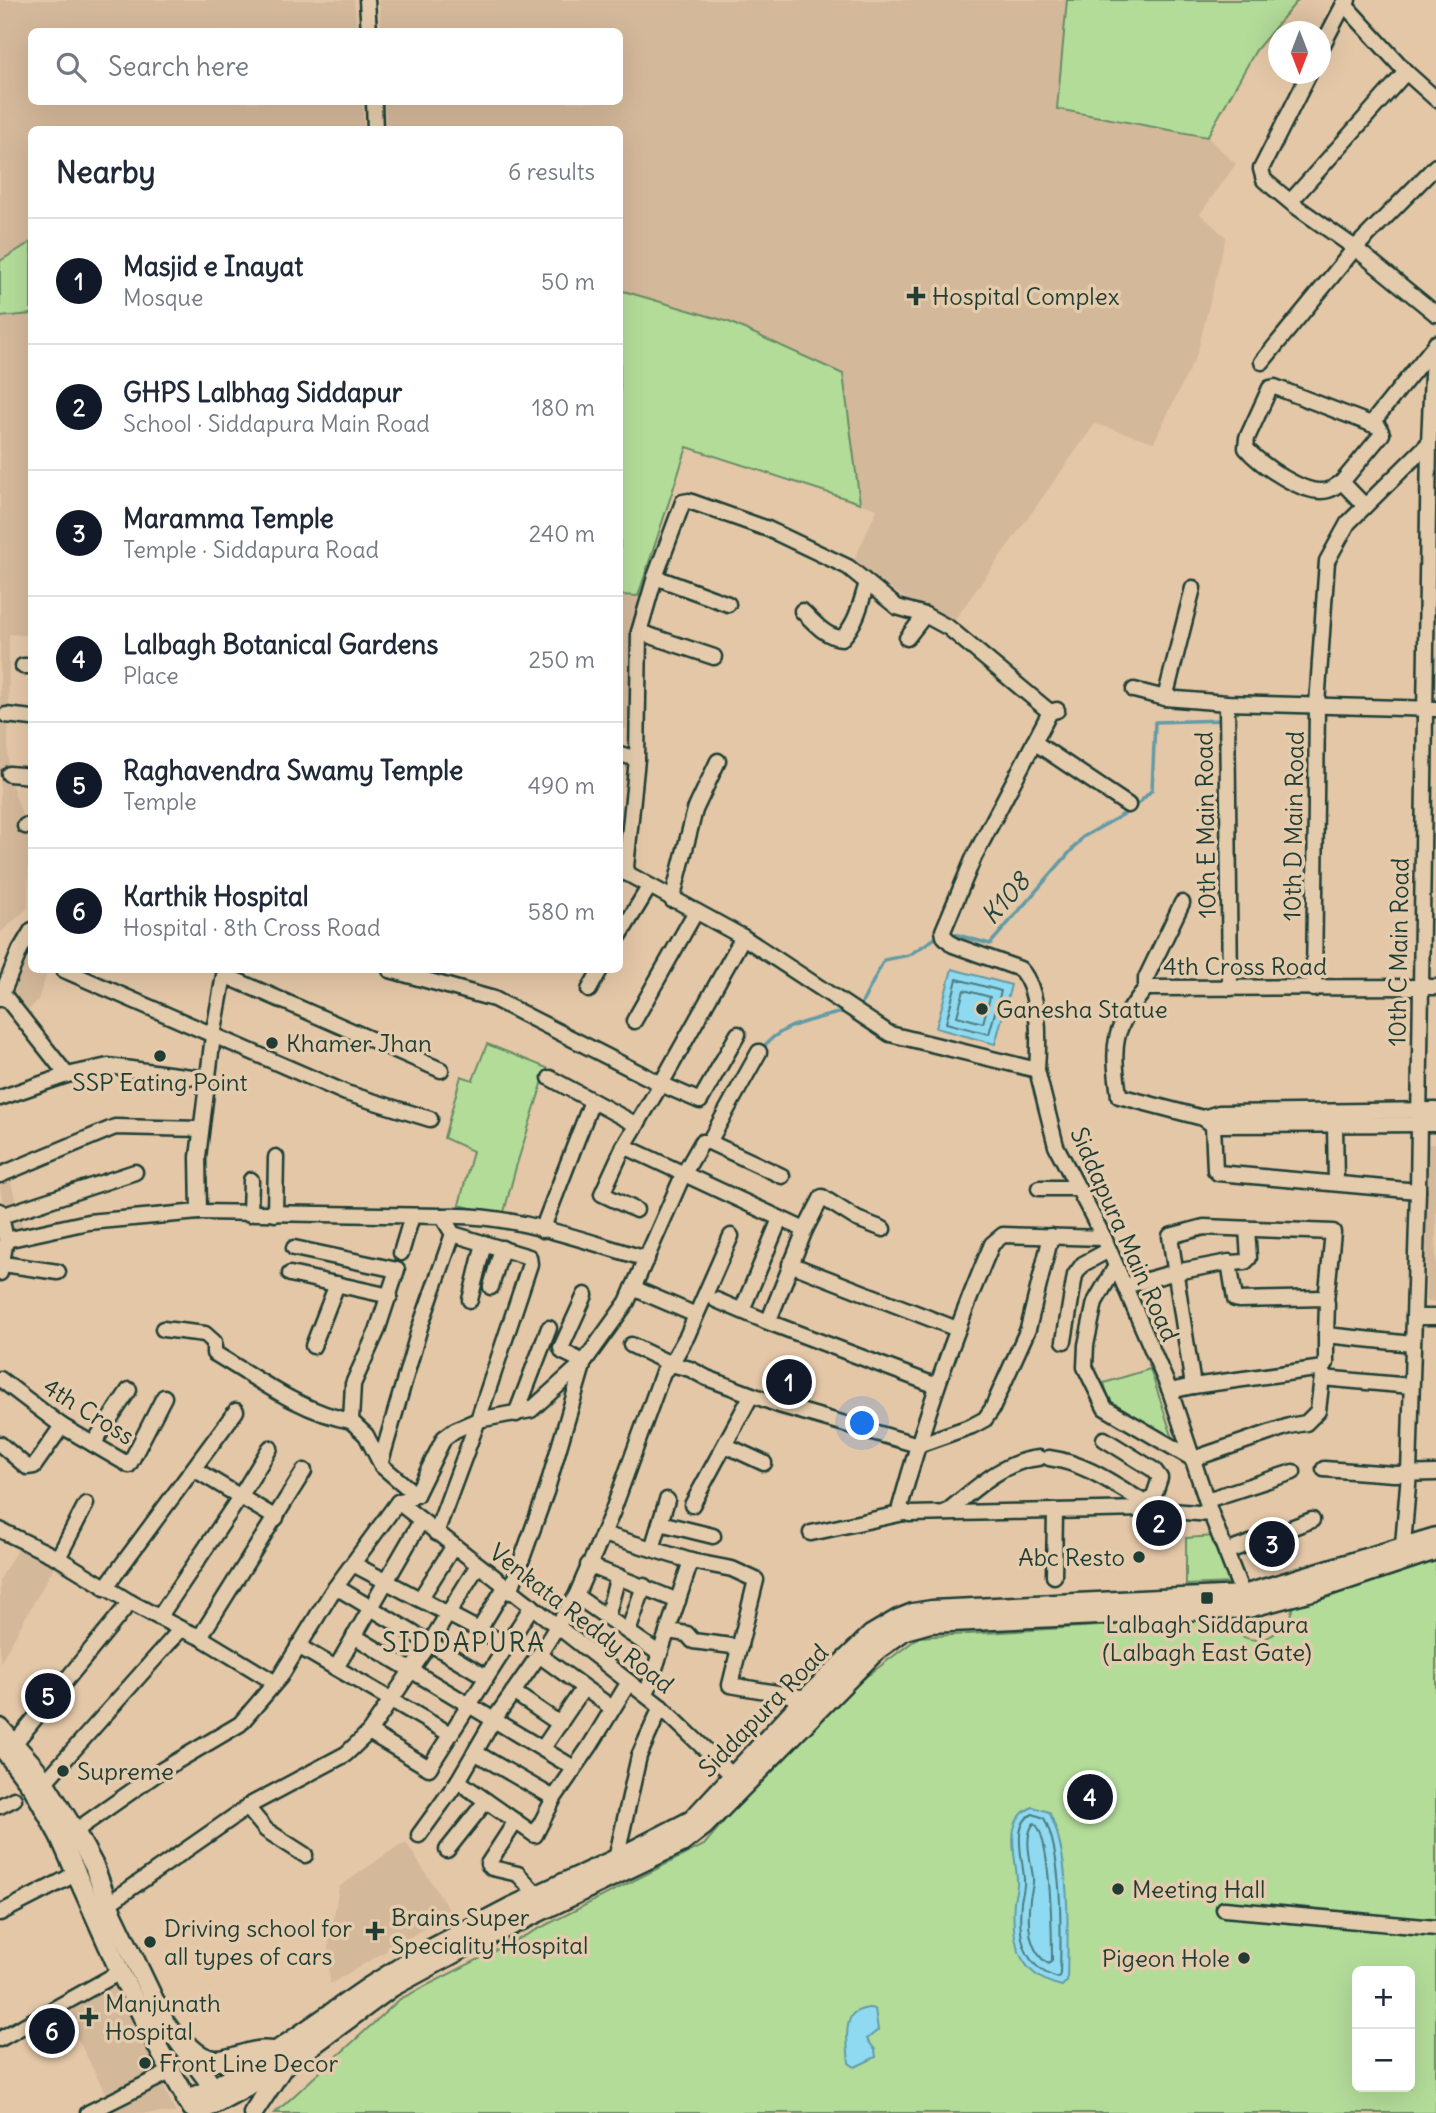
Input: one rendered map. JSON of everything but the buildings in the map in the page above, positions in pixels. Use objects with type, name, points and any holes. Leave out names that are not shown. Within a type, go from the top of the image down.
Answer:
[{"type":"main road","name":"Siddapura Road","points":[[1402,1555],[1436,1537]]},
{"type":"main road","name":"Siddapura Road","points":[[279,2059],[407,1963],[537,1895],[682,1843],[704,1826],[871,1635],[882,1626],[913,1613],[932,1610],[1245,1601],[1402,1555],[1436,1550]]},
{"type":"main road","name":"Siddapura Road","points":[[279,2059],[392,1987],[618,1866],[692,1820],[733,1776],[812,1703]]},
{"type":"main road","points":[[0,1728],[60,1837],[120,1972],[193,2109],[217,2102],[279,2059]]},
{"type":"main road","points":[[7,1744],[36,1769],[75,1831],[165,2023],[217,2102]]},
{"type":"main road","points":[[165,2023],[201,2058],[229,2059],[261,2050],[279,2059]]},
{"type":"main road","points":[[253,2113],[279,2059]]},
{"type":"street","points":[[366,0],[369,28]]},
{"type":"street","points":[[373,0],[375,28]]},
{"type":"street","points":[[1331,31],[1346,2],[1406,72],[1436,99]]},
{"type":"street","points":[[1290,201],[1406,72]]},
{"type":"street","points":[[1304,84],[1261,169],[1264,180],[1355,248],[1436,314]]},
{"type":"street","points":[[377,106],[378,126]]},
{"type":"street","points":[[1262,362],[1355,248],[1436,166]]},
{"type":"street","points":[[1371,424],[1436,344]]},
{"type":"street","name":"10th C Main Road","points":[[1402,1555],[1409,1473],[1418,1191],[1420,988],[1430,709],[1429,443],[1436,344]]},
{"type":"street","points":[[1275,387],[1379,427],[1381,434],[1342,482],[1327,491],[1316,491],[1291,482],[1253,457],[1246,448],[1247,438],[1269,391],[1275,387]]},
{"type":"street","name":"10th D Main Road","points":[[1314,989],[1317,705],[1327,561],[1348,523],[1429,443]]},
{"type":"street","points":[[1342,482],[1365,506]]},
{"type":"street","points":[[1037,1070],[890,1034],[743,937],[624,873],[625,816],[637,759],[639,632],[655,577],[683,502],[689,501],[768,528],[848,567],[897,607],[925,615],[949,628],[1054,711],[1034,742],[1128,805]]},
{"type":"street","points":[[655,577],[728,604]]},
{"type":"street","points":[[802,611],[818,628],[842,638],[849,630],[867,583]]},
{"type":"street","points":[[1165,698],[1193,588]]},
{"type":"street","points":[[907,638],[925,615]]},
{"type":"street","points":[[639,632],[714,657]]},
{"type":"street","points":[[1134,690],[1165,698],[1227,703],[1430,709]]},
{"type":"street","name":"10th E Main Road","points":[[1227,703],[1230,988]]},
{"type":"street","points":[[6,715],[28,718]]},
{"type":"street","name":"Siddapura Main Road","points":[[1034,742],[974,857],[943,931],[947,941],[953,945],[1020,969],[1028,977],[1032,986],[1039,1041],[1037,1070],[1056,1146],[1107,1244],[1170,1391],[1211,1514],[1245,1601]]},
{"type":"street","points":[[623,755],[637,759]]},
{"type":"street","points":[[672,900],[692,818],[718,761]]},
{"type":"street","points":[[9,774],[28,776]]},
{"type":"street","points":[[623,930],[649,887]]},
{"type":"street","name":"4th Cross Road","points":[[1182,904],[1146,978],[1146,988],[1436,987]]},
{"type":"street","points":[[634,1021],[695,913]]},
{"type":"street","points":[[636,1210],[602,1194],[624,1146],[743,937]]},
{"type":"street","points":[[26,953],[1,996],[67,1075]]},
{"type":"street","points":[[71,973],[346,1093],[430,1119]]},
{"type":"street","points":[[199,1212],[198,1157],[220,973]]},
{"type":"street","points":[[224,973],[441,1070]]},
{"type":"street","points":[[401,973],[494,999],[700,1101],[738,1034]]},
{"type":"street","points":[[589,990],[598,973]]},
{"type":"street","points":[[1146,988],[1129,1009],[1116,1033],[1115,1066],[1119,1096],[1208,1122],[1335,1125],[1418,1117],[1436,1110]]},
{"type":"street","points":[[709,1142],[759,1052]]},
{"type":"street","points":[[0,1098],[67,1075],[108,1066],[208,1079]]},
{"type":"street","points":[[550,1078],[637,1125]]},
{"type":"street","points":[[542,1230],[592,1101]]},
{"type":"street","points":[[1208,1122],[1219,1113],[1418,1117],[1436,1124]]},
{"type":"street","points":[[1208,1122],[1215,1170],[1218,1173],[1418,1191]]},
{"type":"street","points":[[1335,1125],[1336,1183]]},
{"type":"street","points":[[0,1175],[115,1127],[201,1129]]},
{"type":"street","points":[[75,1831],[162,1770],[240,1724],[274,1682],[336,1587],[398,1502],[416,1495],[444,1438],[478,1420],[531,1410],[584,1362],[627,1302],[682,1175],[702,1142],[709,1142],[782,1176]]},
{"type":"street","points":[[624,1146],[805,1230]]},
{"type":"street","points":[[275,1214],[276,1157]]},
{"type":"street","points":[[58,1272],[1,1268],[6,1240],[1,1214],[135,1172]]},
{"type":"street","points":[[250,1214],[251,1180]]},
{"type":"street","points":[[1039,1188],[1078,1188]]},
{"type":"street","points":[[769,1320],[790,1264],[821,1197],[857,1219],[883,1229]]},
{"type":"street","points":[[6,1240],[88,1222],[199,1212],[471,1215],[542,1230],[646,1259]]},
{"type":"street","points":[[401,1253],[412,1216]]},
{"type":"street","points":[[436,1533],[478,1420],[530,1264],[527,1256],[453,1234],[442,1216]]},
{"type":"street","points":[[741,1310],[780,1219]]},
{"type":"street","points":[[1116,1266],[1095,1302],[1086,1345],[1085,1367],[1105,1408],[1193,1459],[1289,1426],[1306,1423],[1318,1411],[1322,1373],[1326,1363],[1326,1301],[1333,1232],[1204,1227],[1170,1236],[1193,1386]]},
{"type":"street","points":[[1125,1286],[1176,1272],[1248,1260],[1247,1229]]},
{"type":"street","points":[[382,1466],[381,1461],[420,1327],[453,1234]]},
{"type":"street","points":[[904,1513],[900,1507],[937,1386],[992,1244],[1003,1235],[1051,1236],[1107,1244]]},
{"type":"street","points":[[419,1835],[458,1781],[493,1721],[576,1596],[604,1534],[663,1372],[671,1364],[696,1315],[732,1236]]},
{"type":"street","points":[[631,1345],[751,1396],[918,1445],[972,1426],[985,1419],[992,1409],[1028,1329],[1051,1236]]},
{"type":"street","points":[[470,1300],[484,1243]]},
{"type":"street","points":[[1064,1341],[1075,1275],[1083,1264],[1107,1244]]},
{"type":"street","points":[[294,1248],[397,1270],[390,1296],[354,1384],[351,1421]]},
{"type":"street","points":[[491,1287],[502,1248]]},
{"type":"street","points":[[1231,1263],[1235,1299],[1324,1298],[1326,1301]]},
{"type":"street","points":[[790,1264],[957,1329]]},
{"type":"street","points":[[290,1274],[390,1296]]},
{"type":"street","points":[[313,1346],[337,1284]]},
{"type":"street","points":[[634,1288],[696,1315]]},
{"type":"street","points":[[584,1362],[561,1348],[585,1295]]},
{"type":"street","points":[[716,1300],[937,1386]]},
{"type":"street","points":[[1414,1317],[1436,1317]]},
{"type":"street","points":[[516,1413],[549,1328]]},
{"type":"street","points":[[163,1329],[205,1334],[214,1342],[214,1353],[307,1408],[327,1417],[351,1421],[366,1435],[382,1466],[416,1495]]},
{"type":"street","points":[[1326,1335],[1412,1344]]},
{"type":"street","points":[[479,1630],[507,1590],[546,1492],[584,1362]]},
{"type":"street","points":[[1170,1391],[1193,1386],[1322,1373],[1411,1386]]},
{"type":"street","name":"4th Cross","points":[[0,1378],[62,1426],[129,1465],[164,1397]]},
{"type":"street","points":[[93,1444],[129,1390]]},
{"type":"street","points":[[692,1505],[751,1396]]},
{"type":"street","points":[[105,1588],[236,1411]]},
{"type":"street","points":[[0,1444],[27,1468],[31,1467],[62,1426]]},
{"type":"street","points":[[1104,1439],[1154,1470],[1160,1478],[1154,1496],[1147,1506]]},
{"type":"street","points":[[725,1446],[764,1463]]},
{"type":"street","points":[[160,1616],[270,1448]]},
{"type":"street","points":[[945,1513],[1005,1468],[1018,1462],[1044,1458],[1067,1460],[1083,1466],[1147,1506]]},
{"type":"street","points":[[194,1469],[276,1518]]},
{"type":"street","points":[[1324,1469],[1436,1473]]},
{"type":"street","points":[[200,1637],[304,1471]]},
{"type":"street","points":[[1207,1500],[1293,1472]]},
{"type":"street","points":[[652,1549],[667,1500]]},
{"type":"street","name":"Venkata Reddy Road","points":[[398,1502],[507,1590],[532,1606],[661,1707],[733,1776]]},
{"type":"street","points":[[58,1558],[86,1504]]},
{"type":"street","points":[[811,1533],[904,1513],[1055,1511],[1147,1506],[1211,1514]]},
{"type":"street","points":[[1054,1576],[1055,1511]]},
{"type":"street","points":[[1226,1552],[1312,1520]]},
{"type":"street","points":[[336,1668],[421,1521]]},
{"type":"street","points":[[660,1523],[713,1536]]},
{"type":"street","points":[[0,1530],[58,1558],[105,1588],[200,1637],[274,1682]]},
{"type":"street","points":[[604,1534],[691,1561],[732,1569],[756,1580],[730,1685],[812,1703]]},
{"type":"street","points":[[420,1599],[453,1546]]},
{"type":"street","points":[[646,1695],[691,1561]]},
{"type":"street","points":[[353,1564],[507,1645]]},
{"type":"street","points":[[588,1565],[678,1601]]},
{"type":"street","points":[[108,1903],[247,1807],[346,1754],[369,1732],[430,1643],[478,1566]]},
{"type":"street","points":[[607,1617],[618,1576]]},
{"type":"street","points":[[628,1632],[645,1586]]},
{"type":"street","points":[[336,1587],[486,1677]]},
{"type":"street","points":[[576,1596],[660,1654]]},
{"type":"street","points":[[7,1744],[130,1602]]},
{"type":"street","points":[[369,1732],[429,1768],[532,1606]]},
{"type":"street","points":[[44,1783],[181,1629]]},
{"type":"street","points":[[668,1631],[687,1634],[693,1641],[740,1647]]},
{"type":"street","points":[[354,1636],[574,1768]]},
{"type":"street","points":[[298,1646],[450,1734]]},
{"type":"street","points":[[539,1655],[612,1708]]},
{"type":"street","points":[[458,1781],[535,1835],[554,1798],[629,1682]]},
{"type":"street","points":[[543,1748],[583,1689]]},
{"type":"street","points":[[513,1692],[560,1724]]},
{"type":"street","points":[[618,1866],[639,1756],[661,1707]]},
{"type":"street","points":[[475,1753],[554,1798]]},
{"type":"street","points":[[0,1807],[14,1799]]},
{"type":"street","points":[[447,1850],[486,1801]]},
{"type":"street","points":[[247,1807],[266,1830],[305,1855]]},
{"type":"street","points":[[516,1821],[488,1864],[492,1868],[518,1874],[537,1895]]},
{"type":"street","points":[[0,1913],[75,1872]]},
{"type":"street","points":[[1224,1909],[1436,1928]]},
{"type":"street","points":[[0,2039],[120,1972]]},
{"type":"street","points":[[88,2113],[172,2071]]},
{"type":"shaded area","points":[[0,0],[354,0],[357,28],[28,28],[28,105],[362,105],[364,126],[28,126],[28,636],[9,634],[8,775],[28,832],[28,908],[0,933]]},
{"type":"shaded area","name":"Hospital Complex","points":[[379,0],[1298,0],[1280,21],[1268,21],[1268,36],[1256,50],[1207,137],[1236,164],[1200,214],[1226,237],[1197,354],[1154,442],[1095,424],[949,628],[853,563],[877,509],[687,447],[638,596],[627,729],[623,728],[623,126],[386,126],[385,105],[623,105],[623,28],[381,28]]},
{"type":"shaded area","points":[[21,953],[28,957],[28,973],[47,973],[38,1000],[25,1014],[6,993]]},
{"type":"shaded area","points":[[1427,1144],[1436,1144],[1436,1302],[1426,1301]]},
{"type":"shaded area","points":[[9,1175],[24,1232],[10,1235],[0,1188],[0,1179]]},
{"type":"shaded area","points":[[19,1546],[55,1565],[0,1663],[0,1579]]},
{"type":"shaded area","name":"Brains Super Speciality Hospital","points":[[407,1844],[451,1913],[330,1984],[328,1949],[339,1887],[398,1846]]},
{"type":"shaded area","points":[[114,1986],[158,2072],[107,2096],[65,2014]]},
{"type":"shaded area","points":[[162,2083],[176,2113],[113,2113],[111,2109]]},
{"type":"green space","points":[[1067,0],[1298,0],[1280,21],[1268,21],[1268,36],[1256,50],[1207,137],[1057,109]]},
{"type":"green space","points":[[28,244],[28,314],[0,317],[0,261]]},
{"type":"green space","points":[[623,291],[729,322],[843,374],[860,503],[687,447],[638,596],[623,595]]},
{"type":"green space","points":[[487,1044],[547,1068],[503,1216],[459,1205],[473,1151],[444,1138],[461,1076],[473,1080]]},
{"type":"green space","points":[[1150,1369],[1175,1445],[1113,1413],[1104,1383]]},
{"type":"green space","points":[[1215,1536],[1232,1583],[1186,1585],[1186,1538]]},
{"type":"green space","points":[[1436,1559],[1436,2113],[275,2113],[400,1999],[704,1845],[785,1749],[867,1676],[919,1637],[1229,1618],[1242,1636],[1260,1639],[1276,1633],[1292,1611],[1293,1602]]},
{"type":"water","points":[[952,969],[1011,985],[995,1044],[936,1028]]},
{"type":"water","points":[[1033,1807],[1049,1812],[1056,1830],[1065,1872],[1067,1981],[1062,1986],[1047,1981],[1027,1966],[1016,1943],[1013,1916],[1017,1882],[1013,1849],[1014,1829],[1023,1813]]},
{"type":"water","points":[[869,2008],[875,2009],[878,2030],[867,2039],[875,2050],[876,2057],[855,2067],[849,2063],[848,2025],[854,2013]]},
{"type":"waterway","name":"K108","points":[[947,932],[990,944],[1083,837],[1133,809],[1152,790],[1155,722],[1225,720]]},
{"type":"waterway","name":"K108","points":[[857,1008],[860,1007],[884,960],[909,955],[940,935]]},
{"type":"waterway","name":"K108","points":[[761,1051],[777,1034],[787,1029],[846,1011]]},
{"type":"place","name":"Hospital Complex","points":[[916,296]]},
{"type":"place","name":"Ganesha Statue","points":[[982,1009]]},
{"type":"place","name":"Khamer Jhan","points":[[272,1043]]},
{"type":"place","name":"SSP Eating Point","points":[[160,1056]]},
{"type":"place","name":"Masjid e Inayat","points":[[789,1382]]},
{"type":"place","name":"GHPS Lalbhag Siddapur","points":[[1159,1523]]},
{"type":"place","name":"Maramma Temple","points":[[1272,1544]]},
{"type":"place","name":"Abc Resto","points":[[1139,1557]]},
{"type":"place","name":"Lalbagh Siddapura (Lalbagh East Gate)","points":[[1207,1598]]},
{"type":"place","name":"Raghavendra Swamy Temple","points":[[48,1696]]},
{"type":"place","name":"Supreme","points":[[63,1771]]},
{"type":"place","name":"Lalbagh Botanical Gardens","points":[[1090,1797]]},
{"type":"place","name":"Meeting Hall","points":[[1118,1889]]},
{"type":"place","name":"Brains Super Speciality Hospital","points":[[375,1931]]},
{"type":"place","name":"Driving school for all types of cars","points":[[150,1942]]},
{"type":"place","name":"Pigeon Hole","points":[[1244,1958]]},
{"type":"place","name":"Manjunath Hospital","points":[[89,2017]]},
{"type":"place","name":"Karthik Hospital","points":[[52,2031]]},
{"type":"place","name":"Front Line Decor","points":[[145,2063]]},
{"type":"district","name":"SIDDAPURA","points":[[464,1642]]}]
